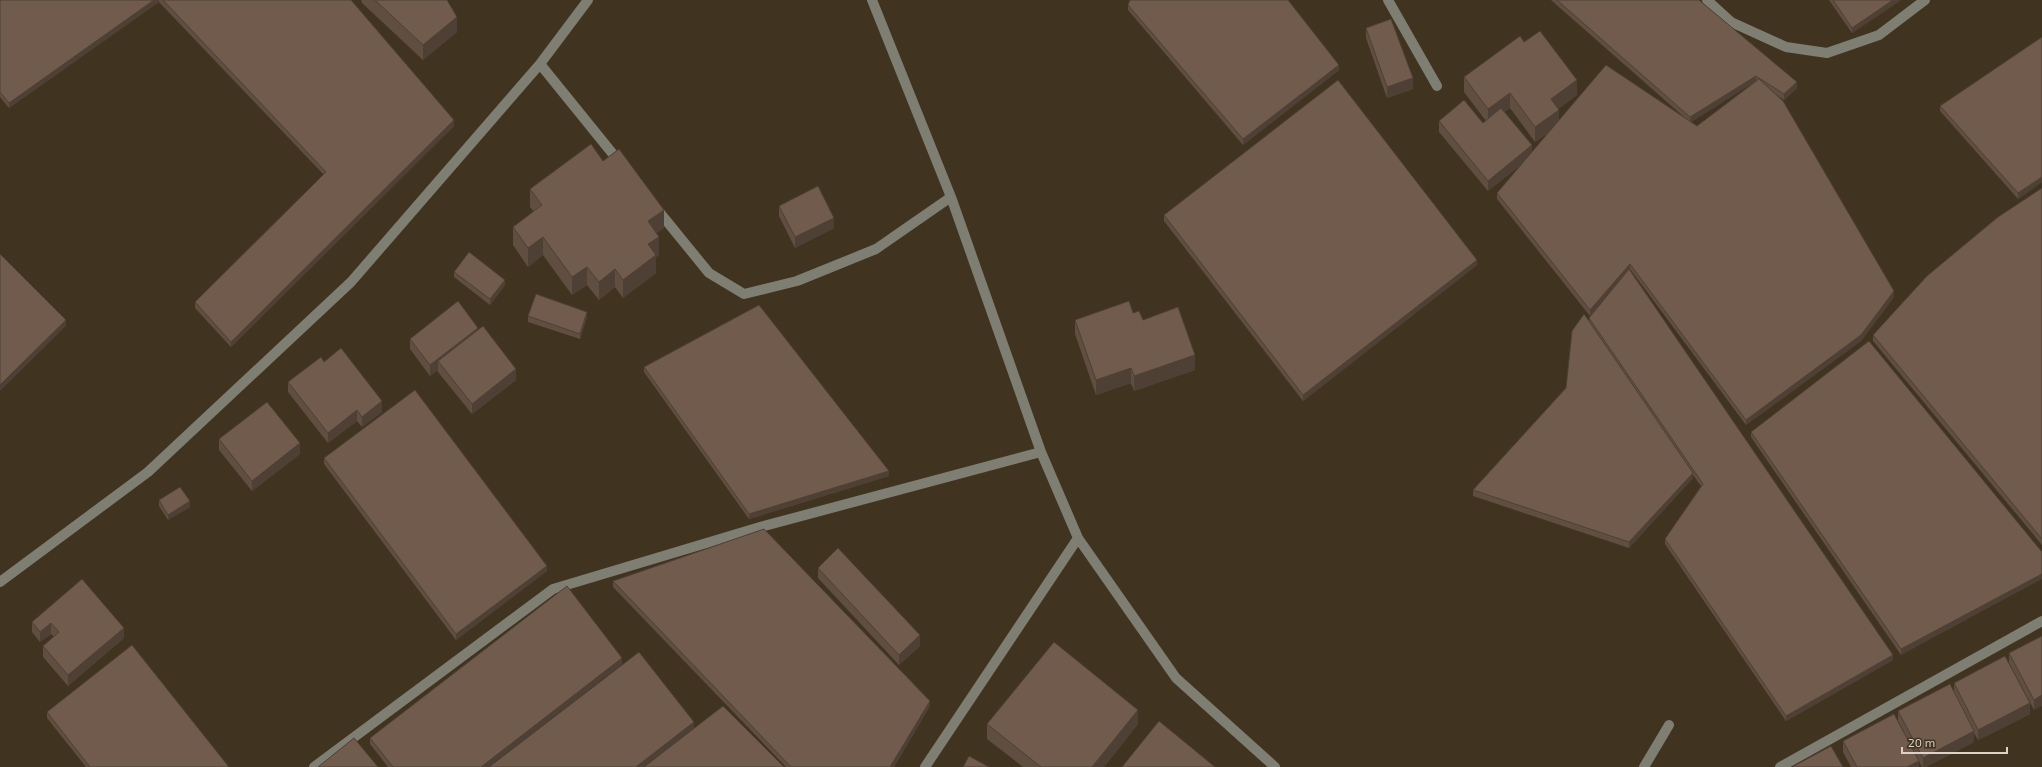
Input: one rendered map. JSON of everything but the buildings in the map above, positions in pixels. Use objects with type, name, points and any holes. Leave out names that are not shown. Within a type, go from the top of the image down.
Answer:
[{"type":"street","points":[[0,582],[148,472],[351,282],[540,64],[588,0]]},
{"type":"street","points":[[872,0],[951,197],[1041,452],[1078,538],[1176,678],[1275,767]]},
{"type":"street","points":[[1388,0],[1437,86]]},
{"type":"street","points":[[1707,0],[1731,22],[1786,47],[1827,53],[1880,35],[1925,0]]},
{"type":"street","points":[[540,64],[629,175]]},
{"type":"street","points":[[649,199],[709,273],[744,294],[797,281],[876,249],[951,197]]},
{"type":"street","points":[[314,767],[553,589],[760,527],[1041,452]]},
{"type":"street","points":[[925,767],[1078,538]]},
{"type":"street","points":[[1780,767],[2042,621]]},
{"type":"street","points":[[1644,767],[1669,725]]}]
